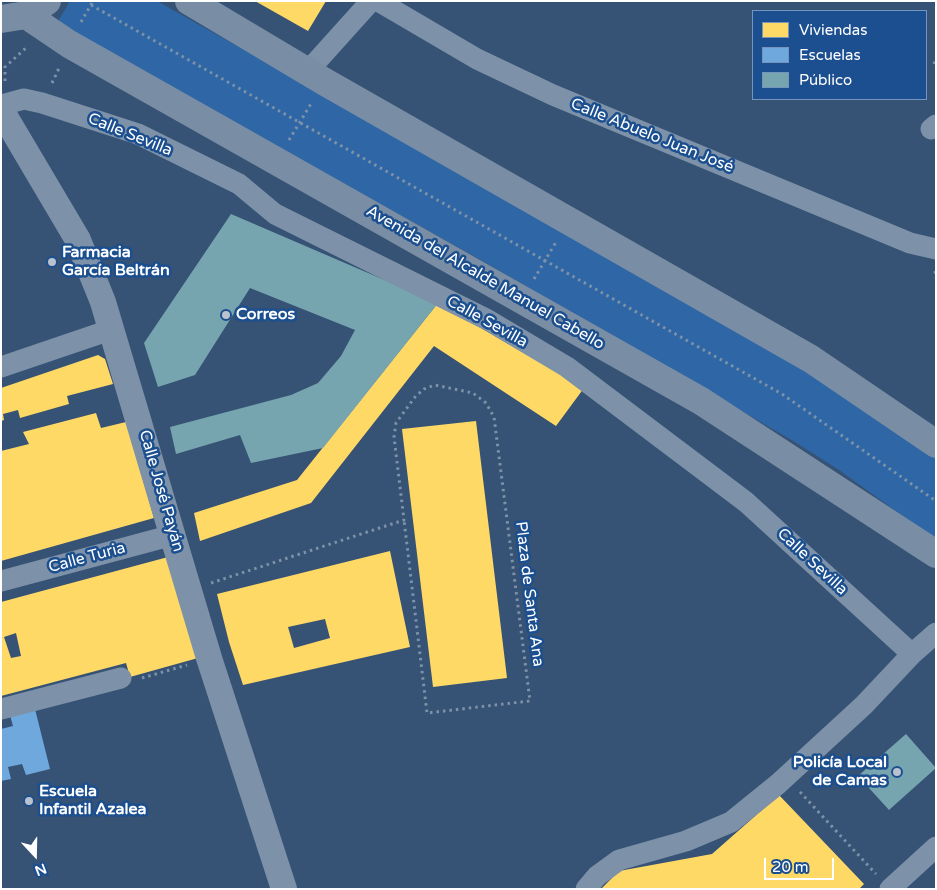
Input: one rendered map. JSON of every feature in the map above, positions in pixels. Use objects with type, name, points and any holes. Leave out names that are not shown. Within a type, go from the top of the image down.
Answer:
[{"type":"main road","points":[[189,1],[811,359],[936,444]]},
{"type":"main road","name":"Avenida del Alcalde Manuel Cabello","points":[[16,18],[69,44],[303,175],[519,300],[701,401],[936,554]]},
{"type":"street","points":[[308,71],[370,1]]},
{"type":"street","name":"Calle Abuelo Juan José","points":[[378,1],[477,59],[553,95],[910,243],[936,248]]},
{"type":"street","name":"Calle Sevilla","points":[[1,105],[24,99],[138,134],[239,184],[275,214],[488,320],[567,367],[746,502],[912,654]]},
{"type":"street","name":"Calle José Payán","points":[[1,110],[78,240],[113,329],[209,658],[284,889]]},
{"type":"street","points":[[1,367],[113,329]]},
{"type":"street","name":"Calle Turia","points":[[1,581],[173,535]]},
{"type":"street","points":[[586,889],[598,876],[619,860],[680,843],[731,822],[786,776],[864,705],[912,654],[936,633]]},
{"type":"street","points":[[1,709],[121,678]]},
{"type":"street","points":[[884,882],[936,847]]},
{"type":"path","points":[[91,5],[782,394],[936,502]]},
{"type":"path","points":[[934,64],[936,59]]},
{"type":"path","points":[[519,300],[546,262],[567,219]]},
{"type":"path","name":"Plaza de Santa Ana","points":[[435,385],[473,393],[486,403],[494,417],[530,701],[427,713],[404,520],[394,436],[396,423],[415,397],[424,389],[435,385]]},
{"type":"path","points":[[189,590],[404,520]]},
{"type":"path","points":[[121,678],[131,682],[209,658]]},
{"type":"path","points":[[786,776],[884,882]]},
{"type":"shaded area","points":[[70,1],[157,1],[728,322],[783,355],[936,457],[936,540],[839,470],[795,442],[486,263],[57,23]]},
{"type":"building: Viviendas","points":[[255,1],[326,1],[308,31]]},
{"type":"building: Viviendas","points":[[438,303],[584,388],[556,426],[434,346],[311,503],[200,541],[194,513],[297,480]]},
{"type":"building: Viviendas","points":[[98,355],[105,359],[113,384],[67,396],[69,404],[20,418],[18,410],[3,414],[4,420],[1,421],[1,388]]},
{"type":"building: Viviendas","points":[[96,413],[101,428],[126,422],[154,518],[1,561],[1,451],[29,444],[23,432]]},
{"type":"building: Viviendas","points":[[476,421],[507,678],[433,687],[402,429]]},
{"type":"building: Viviendas","points":[[390,551],[410,647],[243,685],[229,642],[217,594]],"holes":[[[325,619],[330,638],[294,648],[288,627]]]},
{"type":"building: Viviendas","points":[[168,557],[198,658],[130,677],[126,663],[1,696],[1,602]],"holes":[[[16,633],[21,656],[11,658],[4,637]]]},
{"type":"building: Viviendas","points":[[779,795],[864,884],[859,889],[601,889],[619,871],[712,854]]},
{"type":"building: Escuelas","points":[[35,709],[50,769],[26,775],[22,764],[8,767],[11,779],[1,781],[1,729],[13,726],[10,715]]},
{"type":"building: Público","points":[[231,214],[438,303],[323,448],[251,463],[240,435],[176,454],[170,427],[291,395],[318,383],[341,356],[355,330],[250,288],[195,375],[158,387],[144,343]]},
{"type":"building: Público","name":"Policía Local de Camas","points":[[906,734],[936,768],[889,810],[858,776]]},
{"type":"place","name":"Farmacia García Beltrán","points":[[52,262]]},
{"type":"place","name":"Correos","points":[[226,315]]},
{"type":"place","name":"Policía Local de Camas","points":[[897,772]]},
{"type":"place","name":"Escuela Infantil Azalea","points":[[29,801]]}]
